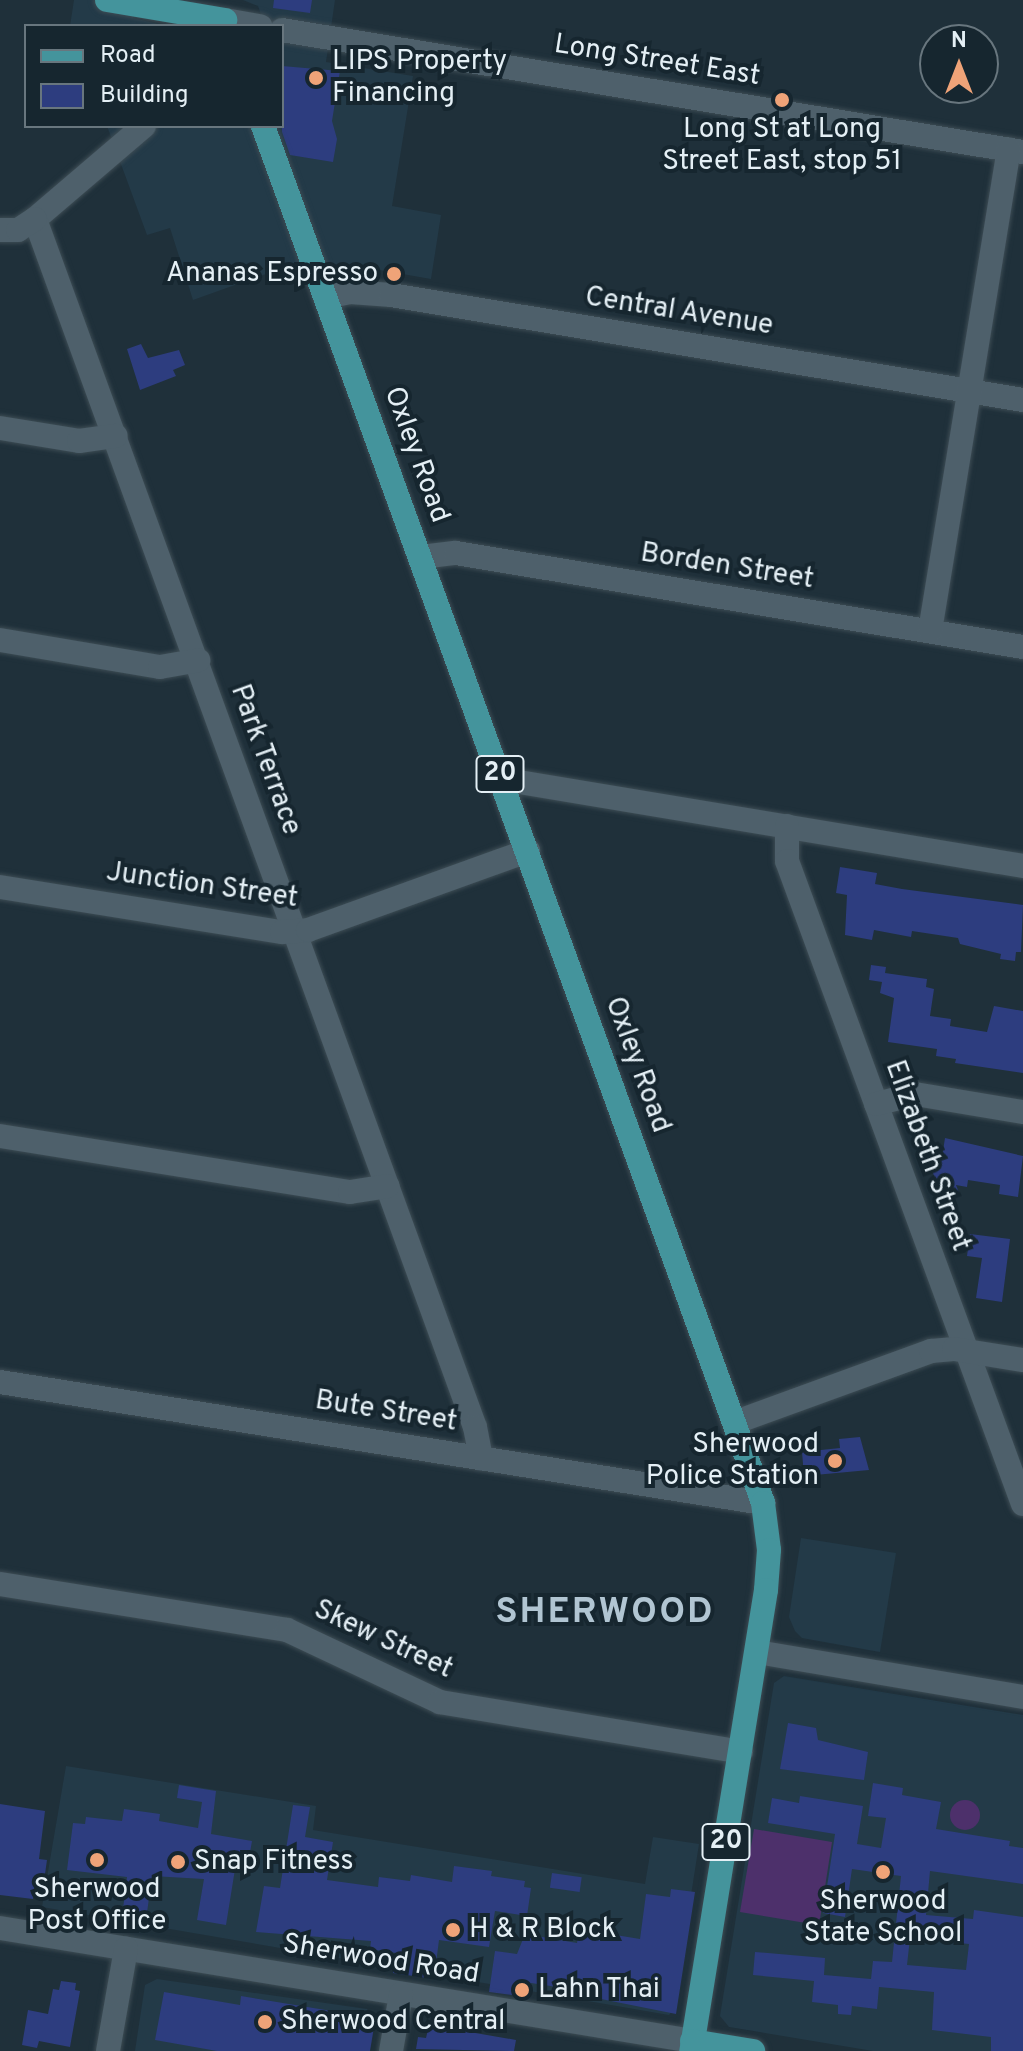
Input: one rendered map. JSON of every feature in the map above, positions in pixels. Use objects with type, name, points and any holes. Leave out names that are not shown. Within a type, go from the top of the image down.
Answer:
[{"type":"main road","points":[[107,0],[170,11],[224,15]]},
{"type":"main road","name":"Oxley Road","points":[[264,128],[763,1503],[769,1563],[741,1752],[691,2046]]},
{"type":"main road","name":"Sherwood Road","points":[[691,2046],[753,2051]]},
{"type":"street","points":[[224,15],[253,24]]},
{"type":"street","name":"Long Street East","points":[[284,30],[1016,151]]},
{"type":"street","points":[[0,230],[18,230],[35,219],[142,128]]},
{"type":"street","points":[[930,631],[969,391],[1016,151]]},
{"type":"street","name":"Park Terrace","points":[[35,219],[475,1427],[481,1458]]},
{"type":"street","name":"Central Avenue","points":[[325,297],[391,295],[1023,400]]},
{"type":"street","points":[[0,428],[79,441],[116,436]]},
{"type":"street","name":"Borden Street","points":[[421,557],[456,553],[1023,647]]},
{"type":"street","points":[[0,640],[160,667],[198,660]]},
{"type":"street","points":[[501,779],[1023,866]]},
{"type":"street","name":"Elizabeth Street","points":[[787,826],[787,861],[1023,1504]]},
{"type":"street","name":"Junction Street","points":[[0,887],[296,931],[528,851]]},
{"type":"street","points":[[876,1104],[915,1094],[1023,1112]]},
{"type":"street","points":[[0,1136],[350,1192],[388,1186]]},
{"type":"street","points":[[736,1422],[919,1355],[968,1351],[1023,1360]]},
{"type":"street","name":"Bute Street","points":[[0,1382],[763,1503]]},
{"type":"street","name":"Skew Street","points":[[0,1584],[287,1630],[431,1700],[741,1752]]},
{"type":"street","points":[[757,1652],[1023,1697]]},
{"type":"street","name":"Sherwood Road","points":[[0,1928],[401,1994],[691,2046]]},
{"type":"street","points":[[108,2051],[126,1949]]},
{"type":"street","points":[[391,2051],[401,1994]]},
{"type":"shaded area","points":[[74,0],[135,0],[133,18],[158,24],[70,24]]},
{"type":"shaded area","points":[[243,0],[335,0],[326,62],[413,76],[392,206],[441,215],[431,279],[351,265],[288,266],[193,300],[170,228],[147,235],[108,128],[284,128],[284,24],[264,24],[258,6]]},
{"type":"shaded area","points":[[801,1538],[896,1553],[880,1652],[802,1638],[795,1631],[789,1617]]},
{"type":"shaded area","name":"Sherwood State School","points":[[784,1676],[1023,1715],[1023,2051],[873,2051],[729,2027],[720,2016],[774,1683]]},
{"type":"shaded area","points":[[66,1766],[316,1806],[313,1830],[645,1884],[653,1837],[699,1844],[673,2010],[669,2015],[42,1907]]},
{"type":"shaded area","points":[[965,1800],[976,1804],[980,1815],[976,1826],[965,1830],[954,1826],[950,1815],[954,1804]]},
{"type":"shaded area","points":[[754,1829],[832,1842],[820,1919],[812,1924],[740,1912]]},
{"type":"shaded area","name":"Sherwood Central","points":[[157,1979],[367,2009],[375,2020],[369,2051],[135,2051],[145,1985]]},
{"type":"building","points":[[274,0],[312,0],[310,13],[273,8]]},
{"type":"building","points":[[284,66],[340,71],[332,121],[337,139],[333,162],[290,155],[282,132]]},
{"type":"building","points":[[141,344],[148,358],[179,350],[185,365],[173,370],[176,376],[140,390],[127,349]]},
{"type":"building","points":[[840,867],[877,873],[875,884],[1023,905],[1021,952],[1016,952],[1015,961],[1000,959],[1001,954],[960,944],[958,938],[912,931],[911,937],[874,930],[872,940],[845,935],[847,895],[836,893]]},
{"type":"building","points":[[871,965],[886,967],[885,973],[927,979],[926,987],[934,989],[930,1016],[951,1019],[950,1026],[987,1032],[994,1006],[1023,1011],[1023,1073],[955,1063],[956,1059],[936,1056],[937,1049],[888,1042],[894,998],[880,993],[882,982],[869,980]]},
{"type":"building","points":[[945,1138],[1023,1156],[1018,1197],[999,1194],[1000,1185],[968,1180],[967,1187],[956,1185],[960,1195],[943,1202],[929,1162],[942,1157]]},
{"type":"building","points":[[970,1234],[1010,1239],[1002,1302],[976,1298],[982,1258],[967,1256]]},
{"type":"building","name":"Sherwood Police Station","points":[[860,1437],[869,1470],[804,1476],[802,1452],[840,1448],[839,1439]]},
{"type":"building","points":[[788,1723],[816,1728],[818,1740],[868,1752],[864,1780],[780,1769]]},
{"type":"building","points":[[873,1783],[903,1788],[902,1795],[941,1802],[936,1829],[1010,1841],[1009,1846],[1023,1848],[1023,1884],[930,1871],[926,1915],[973,1919],[974,1910],[1023,1917],[1023,2051],[991,2051],[991,2037],[932,2030],[934,1992],[879,1987],[877,2009],[852,2006],[851,2015],[838,2014],[838,2005],[812,2002],[814,1981],[753,1975],[755,1952],[825,1958],[824,1975],[871,1979],[873,1961],[892,1962],[901,1876],[852,1869],[845,1917],[823,1913],[835,1834],[768,1823],[772,1798],[799,1803],[800,1796],[863,1806],[857,1844],[881,1848],[886,1818],[868,1816]],"holes":[[[910,1938],[969,1944],[966,1970],[907,1965]]]},
{"type":"building","points":[[179,1785],[216,1791],[211,1834],[252,1841],[248,1864],[236,1863],[226,1925],[197,1920],[204,1879],[152,1876],[146,1920],[122,1917],[127,1877],[67,1870],[73,1823],[85,1824],[86,1817],[122,1821],[124,1809],[160,1814],[159,1821],[198,1828],[202,1802],[177,1798]]},
{"type":"building","points":[[0,1804],[45,1811],[39,1859],[47,1860],[44,1881],[35,1880],[33,1899],[0,1895]]},
{"type":"building","points":[[293,1805],[310,1807],[305,1837],[333,1842],[327,1880],[378,1887],[379,1877],[410,1881],[411,1875],[452,1882],[454,1866],[492,1871],[491,1876],[525,1881],[524,1887],[531,1888],[527,1916],[495,1911],[489,1947],[439,1940],[434,1979],[393,1973],[396,1953],[370,1949],[371,1941],[256,1932],[264,1886],[280,1888]]},
{"type":"building","points":[[552,1873],[582,1877],[580,1892],[550,1888]]},
{"type":"building","points":[[671,1889],[695,1892],[676,2014],[596,1998],[598,1986],[571,1982],[570,1989],[531,1983],[529,1997],[489,1992],[495,1951],[517,1954],[525,1934],[577,1943],[579,1929],[640,1939],[646,1894],[670,1897]]},
{"type":"building","points":[[61,1981],[76,1983],[75,1990],[80,1991],[70,2047],[39,2041],[37,2048],[22,2045],[28,2010],[48,2014],[53,1989],[59,1990]]},
{"type":"building","name":"Sherwood Central","points":[[164,1992],[240,2005],[241,1996],[368,2017],[374,2027],[370,2051],[217,2051],[155,2040]]},
{"type":"building","points":[[429,2025],[516,2040],[514,2051],[416,2049],[418,2037],[426,2038]]},
{"type":"place","name":"LIPS Property Financing","points":[[316,78]]},
{"type":"place","name":"Long St at Long Street East, stop 51","points":[[782,100]]},
{"type":"place","name":"Ananas Espresso","points":[[394,274]]},
{"type":"place","name":"Sherwood Police Station","points":[[835,1461]]},
{"type":"place","name":"Sherwood Post Office","points":[[97,1860]]},
{"type":"place","name":"Snap Fitness","points":[[178,1862]]},
{"type":"place","name":"Sherwood State School","points":[[883,1872]]},
{"type":"place","name":"H & R Block","points":[[453,1930]]},
{"type":"place","name":"Lahn Thai","points":[[522,1990]]},
{"type":"place","name":"Sherwood Central","points":[[265,2022]]},
{"type":"district","name":"SHERWOOD","points":[[605,1614]]}]
